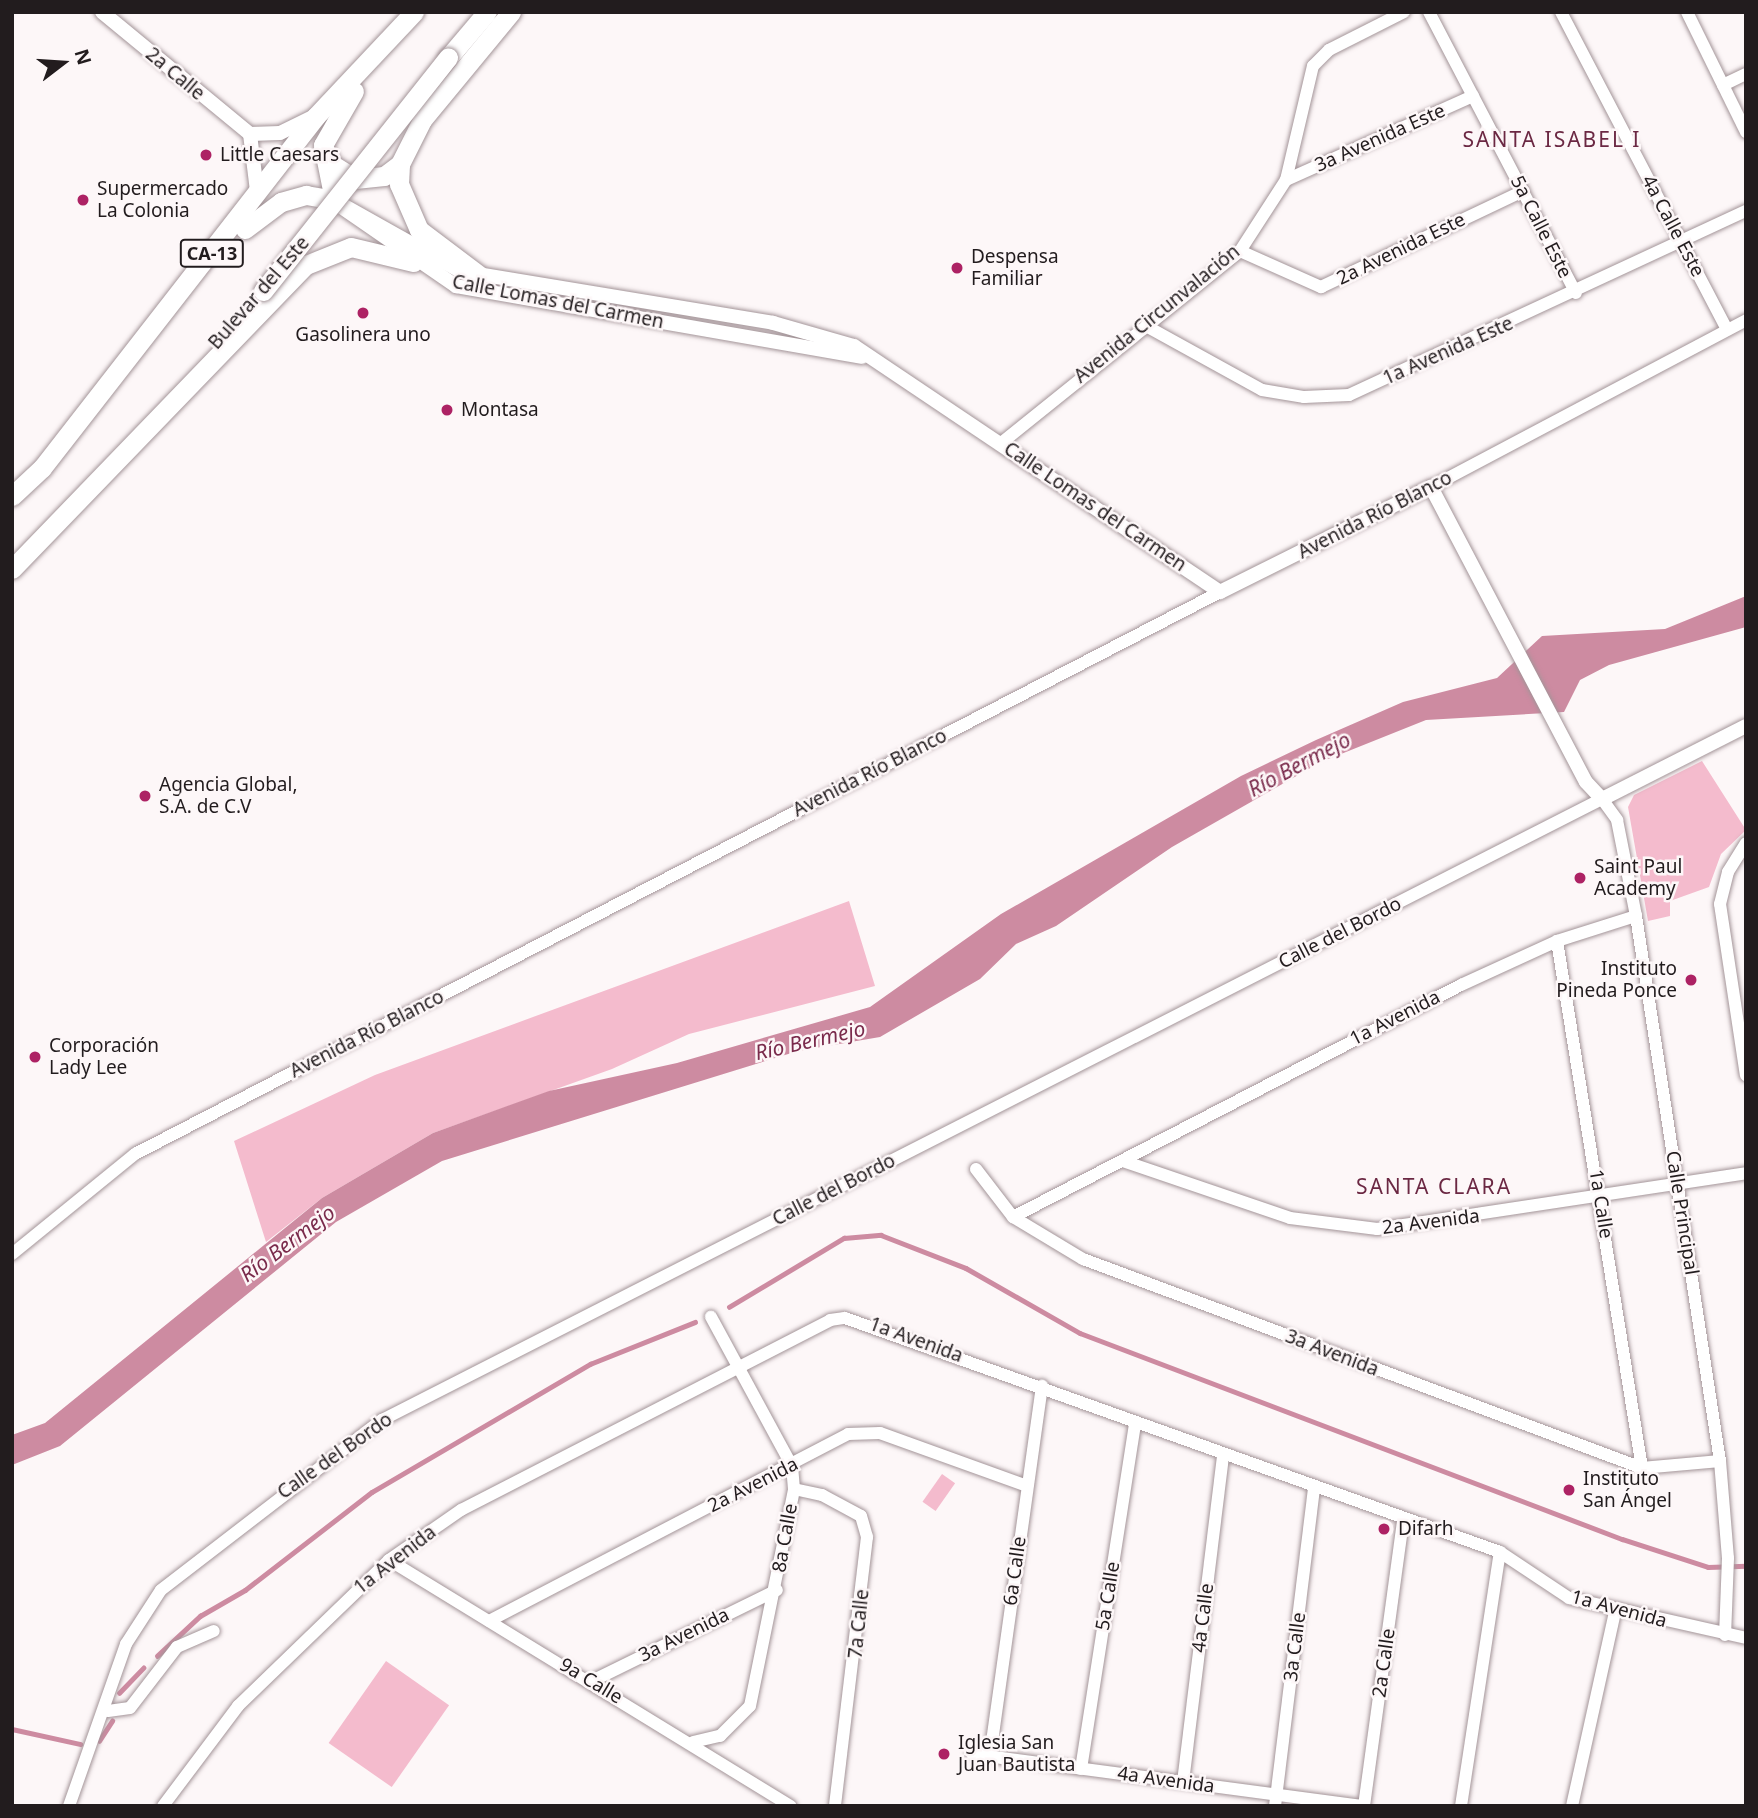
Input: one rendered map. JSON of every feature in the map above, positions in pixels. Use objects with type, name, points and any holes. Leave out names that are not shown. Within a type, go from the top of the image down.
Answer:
[{"type":"highway","name":"CA-13","points":[[12,496],[70,432],[257,197],[316,116],[414,12]]},
{"type":"highway","points":[[70,432],[125,378],[257,215],[299,196],[334,200],[323,145],[346,101],[414,12]]},
{"type":"highway","name":"Bulevar del Este","points":[[12,556],[263,291],[486,12]]},
{"type":"highway","points":[[479,275],[449,258],[419,230],[399,184],[400,164],[422,120],[511,12]]},
{"type":"highway","points":[[323,145],[333,165],[355,179],[384,176],[400,164]]},
{"type":"highway","points":[[12,569],[306,265],[351,247],[413,262]]},
{"type":"street","name":"2a Calle","points":[[102,12],[250,134]]},
{"type":"street","name":"Avenida Circunvalación","points":[[1000,444],[1240,251],[1286,180],[1313,66],[1328,50],[1404,12]]},
{"type":"street","name":"5a Calle Este","points":[[1429,12],[1576,293]]},
{"type":"street","name":"4a Calle Este","points":[[1561,12],[1727,329]]},
{"type":"street","points":[[1688,12],[1746,132]]},
{"type":"street","points":[[1723,85],[1746,74]]},
{"type":"street","name":"3a Avenida Este","points":[[1286,180],[1473,96]]},
{"type":"street","points":[[257,197],[258,161],[250,134],[280,133],[316,116]]},
{"type":"street","name":"2a Avenida Este","points":[[1240,251],[1321,287],[1522,191]]},
{"type":"street","name":"Calle Lomas del Carmen","points":[[334,200],[413,262],[456,286],[862,357]]},
{"type":"street","name":"Calle Lomas del Carmen","points":[[334,200],[460,271],[773,323],[854,346],[862,357],[1000,444],[1220,592]]},
{"type":"street","name":"1a Avenida Este","points":[[1146,326],[1262,390],[1304,397],[1349,395],[1682,244],[1746,211]]},
{"type":"street","name":"Avenida Río Blanco","points":[[12,1254],[135,1154],[1220,592],[1431,487],[1746,320]]},
{"type":"street","points":[[1431,487],[1570,753],[1602,799]]},
{"type":"street","name":"Calle del Bordo","points":[[69,1806],[108,1711],[127,1644],[161,1590],[382,1420],[1746,726]]},
{"type":"street","name":"Calle Principal","points":[[1602,799],[1617,820],[1636,916],[1720,1461],[1728,1558],[1725,1635]]},
{"type":"street","points":[[1746,843],[1728,872],[1720,904],[1746,1075]]},
{"type":"street","name":"1a Avenida","points":[[1013,1217],[1123,1161],[1286,1072],[1557,941],[1636,916]]},
{"type":"street","name":"1a Calle","points":[[1557,941],[1642,1468]]},
{"type":"street","name":"2a Avenida","points":[[1123,1161],[1337,1228],[1407,1226],[1746,1173]]},
{"type":"street","name":"3a Avenida","points":[[976,1169],[1013,1217],[1083,1259],[1642,1468],[1720,1461]]},
{"type":"street","name":"8a Calle","points":[[693,1742],[720,1736],[750,1706],[776,1590],[794,1489],[792,1466],[711,1317]]},
{"type":"street","name":"1a Avenida","points":[[163,1806],[238,1706],[389,1560],[461,1510],[830,1320],[845,1318],[1042,1386],[1314,1489],[1500,1552],[1569,1598],[1615,1612],[1746,1638]]},
{"type":"street","name":"6a Calle","points":[[990,1756],[1042,1386]]},
{"type":"street","name":"5a Calle","points":[[1081,1769],[1135,1423]]},
{"type":"street","name":"2a Avenida","points":[[489,1621],[863,1431],[1027,1486]]},
{"type":"street","name":"4a Calle","points":[[1182,1782],[1223,1455]]},
{"type":"street","name":"7a Calle","points":[[794,1489],[822,1495],[860,1516],[867,1537],[835,1806]]},
{"type":"street","name":"3a Calle","points":[[1275,1800],[1314,1489]]},
{"type":"street","name":"2a Calle","points":[[1362,1806],[1403,1520]]},
{"type":"street","points":[[1461,1806],[1500,1552]]},
{"type":"street","name":"9a Calle","points":[[389,1560],[693,1742],[791,1806]]},
{"type":"street","name":"3a Avenida","points":[[592,1681],[776,1590]]},
{"type":"street","points":[[1572,1806],[1615,1612]]},
{"type":"street","points":[[108,1711],[130,1708],[177,1647],[214,1631]]},
{"type":"street","name":"4a Avenida","points":[[972,1754],[1182,1782],[1275,1800],[1362,1806]]},
{"type":"shaded area","points":[[1702,761],[1746,830],[1721,854],[1709,887],[1670,901],[1670,916],[1648,921],[1628,807],[1634,795]]},
{"type":"shaded area","points":[[849,901],[875,986],[689,1034],[612,1069],[433,1133],[322,1198],[266,1242],[234,1141],[375,1075]]},
{"type":"shaded area","points":[[942,1474],[955,1483],[936,1511],[922,1502]]},
{"type":"shaded area","points":[[386,1661],[449,1705],[392,1787],[329,1743]]},
{"type":"water","name":"Río Bermejo","points":[[1746,596],[1746,627],[1609,665],[1580,680],[1564,712],[1426,720],[1321,762],[1172,847],[1056,926],[1016,944],[980,979],[880,1037],[798,1051],[442,1161],[336,1222],[60,1446],[12,1465],[12,1435],[45,1423],[322,1198],[433,1133],[549,1091],[677,1063],[870,1007],[1001,914],[1241,776],[1316,740],[1403,702],[1497,678],[1542,636],[1665,629]]},
{"type":"waterway","points":[[729,1307],[844,1238],[881,1235],[966,1268],[1080,1333],[1622,1539],[1708,1567],[1746,1566]]},
{"type":"waterway","points":[[157,1656],[200,1616],[245,1590],[372,1492],[590,1364],[695,1322]]},
{"type":"waterway","points":[[119,1693],[143,1668]]},
{"type":"waterway","points":[[99,1741],[112,1721]]},
{"type":"waterway","points":[[12,1729],[80,1744]]},
{"type":"place","name":"Little Caesars","points":[[206,155]]},
{"type":"place","name":"Supermercado La Colonia","points":[[83,200]]},
{"type":"place","name":"Despensa Familiar","points":[[957,268]]},
{"type":"place","name":"Gasolinera uno","points":[[363,313]]},
{"type":"place","name":"Montasa","points":[[447,410]]},
{"type":"place","name":"Agencia Global, S.A. de C.V","points":[[145,796]]},
{"type":"place","name":"Saint Paul Academy","points":[[1580,878]]},
{"type":"place","name":"Instituto Pineda Ponce","points":[[1691,980]]},
{"type":"place","name":"Corporación Lady Lee","points":[[35,1057]]},
{"type":"place","name":"Instituto San Ángel","points":[[1569,1490]]},
{"type":"place","name":"Difarh","points":[[1384,1529]]},
{"type":"place","name":"Iglesia San Juan Bautista","points":[[944,1754]]},
{"type":"district","name":"SANTA ISABEL I","points":[[1552,139]]},
{"type":"district","name":"SANTA CLARA","points":[[1434,1186]]}]
